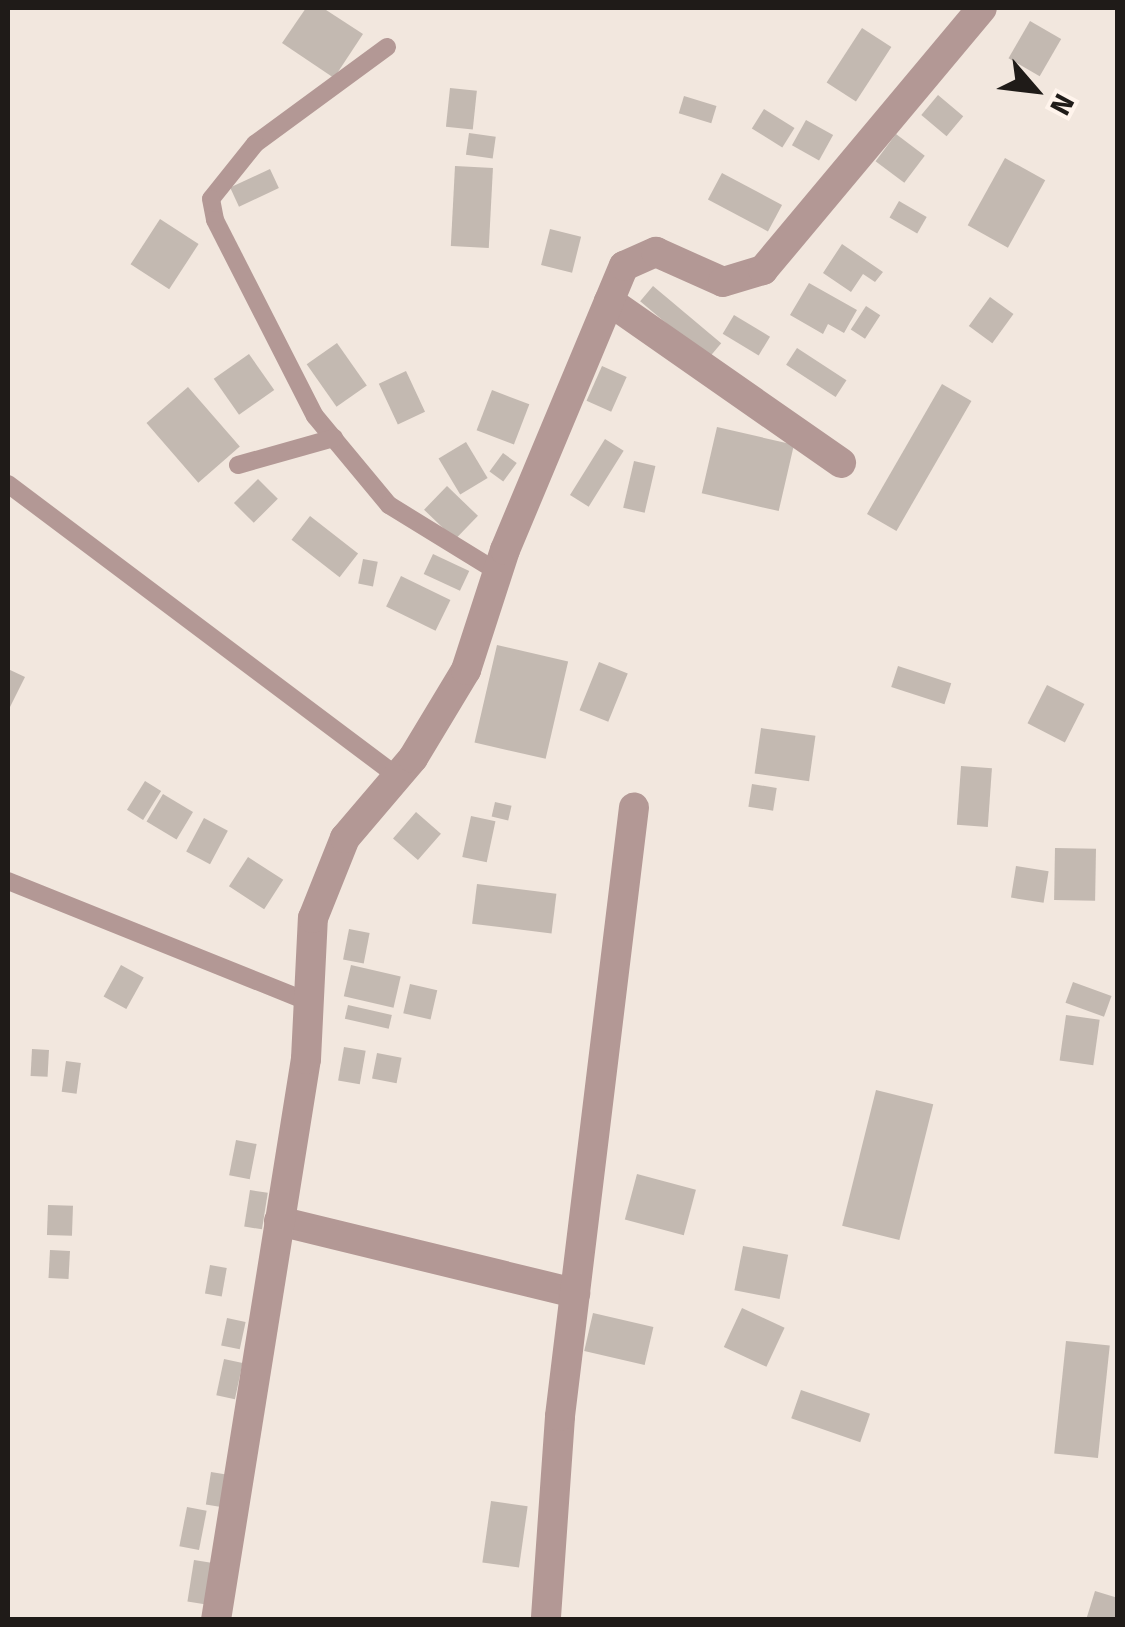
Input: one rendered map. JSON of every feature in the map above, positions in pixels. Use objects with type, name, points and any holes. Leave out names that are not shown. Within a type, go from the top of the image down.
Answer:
[{"type":"street","points":[[216,1620],[279,1221],[309,1002],[313,918],[345,838],[397,776],[466,670],[498,572],[609,302],[636,254],[656,252],[722,282],[764,270],[982,8]]},
{"type":"street","points":[[609,302],[840,463]]},
{"type":"street","points":[[546,1618],[575,1292],[634,808]]},
{"type":"street","points":[[279,1221],[575,1292]]},
{"type":"lane","points":[[387,48],[256,144],[211,199],[334,438],[390,505],[498,572]]},
{"type":"lane","points":[[238,465],[334,438]]},
{"type":"lane","points":[[8,484],[397,776]]},
{"type":"lane","points":[[8,881],[309,1002]]},
{"type":"building","points":[[306,8],[323,8],[363,34],[334,78],[282,43]]},
{"type":"building","points":[[1030,21],[1061,39],[1040,76],[1008,58]]},
{"type":"building","points":[[862,28],[891,47],[856,102],[827,83]]},
{"type":"building","points":[[450,88],[477,91],[473,130],[446,127]]},
{"type":"building","points":[[938,95],[963,116],[947,136],[921,115]]},
{"type":"building","points":[[684,96],[717,106],[711,123],[679,113]]},
{"type":"building","points":[[764,109],[795,128],[782,148],[752,129]]},
{"type":"building","points":[[806,120],[833,135],[819,160],[792,145]]},
{"type":"building","points":[[469,133],[496,137],[493,159],[466,155]]},
{"type":"building","points":[[896,134],[925,156],[904,183],[876,161]]},
{"type":"building","points":[[1005,158],[1045,180],[1008,248],[968,225]]},
{"type":"building","points":[[455,166],[493,168],[489,248],[451,246]]},
{"type":"building","points":[[270,169],[279,188],[239,207],[230,188]]},
{"type":"building","points":[[722,173],[782,205],[768,231],[708,199]]},
{"type":"building","points":[[899,201],[927,217],[917,233],[890,217]]},
{"type":"building","points":[[160,219],[199,244],[169,289],[131,264]]},
{"type":"building","points":[[550,229],[581,237],[572,273],[541,265]]},
{"type":"building","points":[[842,244],[883,272],[875,282],[863,274],[851,292],[823,273]]},
{"type":"building","points":[[809,283],[857,310],[844,333],[828,324],[823,334],[790,315]]},
{"type":"building","points":[[653,286],[721,343],[708,359],[640,301]]},
{"type":"building","points":[[990,297],[1013,314],[992,343],[969,326]]},
{"type":"building","points":[[866,306],[880,315],[865,339],[851,329]]},
{"type":"building","points":[[734,315],[770,337],[759,355],[723,334]]},
{"type":"building","points":[[337,343],[367,386],[337,407],[307,364]]},
{"type":"building","points":[[797,348],[846,380],[836,397],[786,365]]},
{"type":"building","points":[[249,354],[274,390],[239,415],[214,379]]},
{"type":"building","points":[[602,366],[627,377],[611,412],[587,401]]},
{"type":"building","points":[[406,371],[425,412],[398,424],[379,384]]},
{"type":"building","points":[[942,384],[971,401],[896,531],[867,514]]},
{"type":"building","points":[[188,387],[240,447],[198,483],[146,423]]},
{"type":"building","points":[[492,390],[529,404],[514,444],[477,430]]},
{"type":"building","points":[[717,427],[794,445],[779,511],[702,493]]},
{"type":"building","points":[[605,439],[624,451],[589,507],[570,495]]},
{"type":"building","points":[[466,442],[488,478],[460,494],[439,458]]},
{"type":"building","points":[[503,453],[517,463],[503,482],[489,472]]},
{"type":"building","points":[[634,461],[655,466],[645,513],[623,508]]},
{"type":"building","points":[[258,479],[278,499],[254,523],[234,503]]},
{"type":"building","points":[[447,486],[478,516],[455,540],[424,510]]},
{"type":"building","points":[[310,516],[358,554],[340,577],[292,540]]},
{"type":"building","points":[[433,554],[469,571],[460,591],[424,574]]},
{"type":"building","points":[[363,559],[378,562],[373,586],[358,584]]},
{"type":"building","points":[[401,576],[450,600],[436,631],[386,607]]},
{"type":"building","points":[[497,645],[568,661],[546,759],[475,742]]},
{"type":"building","points":[[599,662],[628,674],[608,722],[580,710]]},
{"type":"building","points":[[898,666],[951,683],[944,704],[891,687]]},
{"type":"building","points":[[8,669],[25,677],[8,711]]},
{"type":"building","points":[[1047,685],[1084,704],[1065,742],[1027,723]]},
{"type":"building","points":[[761,728],[815,736],[809,781],[755,774]]},
{"type":"building","points":[[961,766],[992,768],[988,827],[957,825]]},
{"type":"building","points":[[145,781],[161,791],[143,820],[127,810]]},
{"type":"building","points":[[752,784],[777,788],[773,811],[748,807]]},
{"type":"building","points":[[163,794],[193,812],[177,839],[147,821]]},
{"type":"building","points":[[495,802],[512,806],[508,820],[492,817]]},
{"type":"building","points":[[416,812],[441,834],[418,860],[393,838]]},
{"type":"building","points":[[471,816],[495,821],[487,862],[462,857]]},
{"type":"building","points":[[204,818],[228,831],[210,864],[186,852]]},
{"type":"building","points":[[1055,848],[1096,849],[1095,901],[1054,900]]},
{"type":"building","points":[[248,857],[283,880],[264,909],[229,886]]},
{"type":"building","points":[[1016,866],[1049,871],[1044,903],[1011,898]]},
{"type":"building","points":[[477,884],[556,894],[552,933],[472,924]]},
{"type":"building","points":[[349,929],[370,933],[364,963],[343,959]]},
{"type":"building","points":[[121,965],[144,978],[126,1009],[104,996]]},
{"type":"building","points":[[351,965],[401,976],[393,1008],[344,996]]},
{"type":"building","points":[[1073,982],[1112,996],[1104,1017],[1065,1003]]},
{"type":"building","points":[[410,984],[437,990],[431,1020],[403,1013]]},
{"type":"building","points":[[348,1005],[392,1015],[389,1029],[345,1019]]},
{"type":"building","points":[[1066,1015],[1100,1020],[1093,1065],[1060,1061]]},
{"type":"building","points":[[344,1047],[366,1051],[360,1084],[338,1080]]},
{"type":"building","points":[[32,1049],[49,1050],[48,1077],[31,1076]]},
{"type":"building","points":[[377,1053],[402,1058],[397,1083],[372,1079]]},
{"type":"building","points":[[66,1061],[81,1063],[77,1094],[62,1092]]},
{"type":"building","points":[[876,1090],[933,1104],[899,1240],[842,1226]]},
{"type":"building","points":[[236,1140],[257,1144],[250,1179],[229,1175]]},
{"type":"building","points":[[637,1174],[696,1190],[684,1235],[625,1219]]},
{"type":"building","points":[[250,1190],[268,1193],[262,1229],[244,1227]]},
{"type":"building","points":[[48,1205],[73,1206],[72,1236],[47,1235]]},
{"type":"building","points":[[743,1246],[788,1255],[780,1299],[734,1290]]},
{"type":"building","points":[[50,1250],[70,1251],[69,1279],[49,1278]]},
{"type":"building","points":[[210,1265],[227,1268],[222,1297],[205,1294]]},
{"type":"building","points":[[742,1308],[785,1328],[766,1367],[724,1347]]},
{"type":"building","points":[[593,1313],[653,1327],[645,1365],[584,1351]]},
{"type":"building","points":[[227,1318],[246,1322],[240,1349],[221,1345]]},
{"type":"building","points":[[1066,1341],[1110,1346],[1098,1458],[1054,1453]]},
{"type":"building","points":[[224,1359],[243,1363],[235,1399],[216,1395]]},
{"type":"building","points":[[801,1390],[870,1414],[860,1442],[791,1418]]},
{"type":"building","points":[[211,1472],[231,1475],[226,1508],[206,1505]]},
{"type":"building","points":[[491,1501],[528,1506],[519,1568],[482,1562]]},
{"type":"building","points":[[187,1507],[207,1511],[199,1550],[179,1546]]},
{"type":"building","points":[[194,1560],[213,1563],[206,1604],[187,1601]]},
{"type":"building","points":[[1095,1591],[1118,1598],[1115,1620],[1086,1620]]}]
